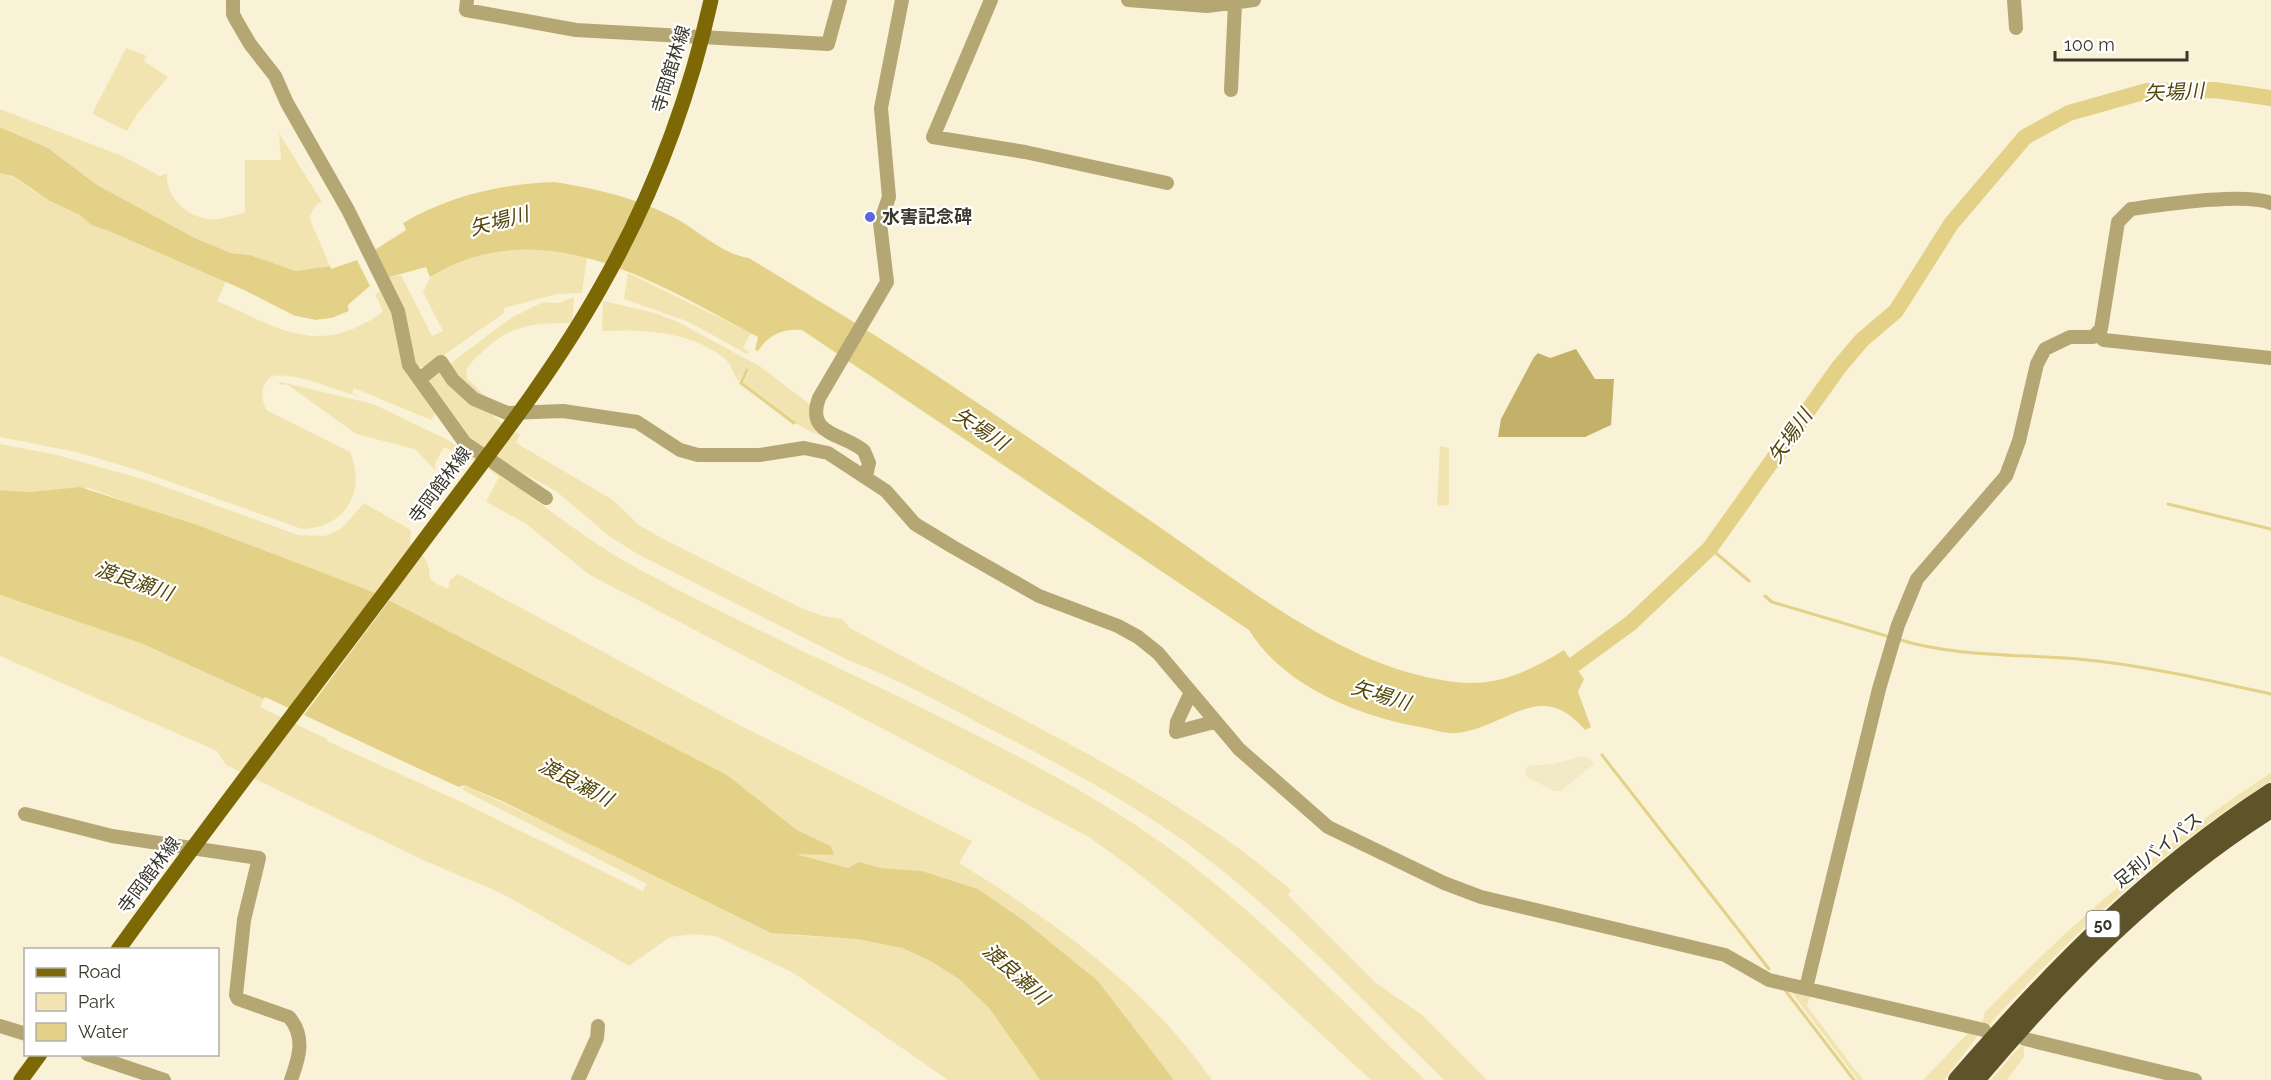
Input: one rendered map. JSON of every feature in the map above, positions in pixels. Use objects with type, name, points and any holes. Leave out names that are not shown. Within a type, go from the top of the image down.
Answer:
[{"type":"highway","name":"足利バイパス","points":[[1957,1080],[2002,1027],[2106,920],[2205,838],[2271,792]]},
{"type":"highway","name":"足利バイパス","points":[[1976,1080],[2006,1044],[2114,931],[2175,878],[2271,810]]},
{"type":"main road","name":"寺岡館林線","points":[[121,946],[483,460],[590,307],[603,285],[658,170],[699,48],[711,0]]},
{"type":"main road","points":[[21,1080],[38,1056]]},
{"type":"street","points":[[233,0],[233,14],[236,20],[250,44],[276,76],[287,103],[385,284],[403,326],[409,365],[450,426],[465,443],[483,460],[546,498]]},
{"type":"street","points":[[467,0],[466,10],[576,30],[828,44],[840,0]]},
{"type":"street","points":[[866,477],[869,463],[864,451],[826,431],[821,426],[816,411],[819,398],[886,287],[888,276],[880,223],[889,197],[881,108],[902,0]]},
{"type":"street","points":[[991,0],[933,137],[1026,152],[1167,183]]},
{"type":"street","points":[[1128,0],[1207,6],[1254,0]]},
{"type":"street","points":[[2014,0],[2016,28]]},
{"type":"street","points":[[1231,90],[1235,3]]},
{"type":"street","points":[[2098,335],[2101,329],[2118,222],[2122,215],[2131,209],[2195,201],[2259,200],[2271,204]]},
{"type":"street","points":[[1806,988],[1879,689],[1898,625],[1917,579],[2006,476],[2019,441],[2037,364],[2045,349],[2070,337],[2098,335],[2104,340],[2271,358]]},
{"type":"street","points":[[420,379],[441,362],[463,390],[494,410],[519,414],[563,411],[637,422],[680,450],[698,455],[760,455],[811,448],[828,453],[886,491],[915,524],[953,547],[1039,596],[1118,626],[1138,637],[1158,653],[1239,749],[1282,785],[1313,816],[1353,840],[1444,883],[1502,902],[1725,955],[1769,980],[1984,1030]]},
{"type":"street","points":[[1191,692],[1177,722],[1176,732],[1214,722]]},
{"type":"street","points":[[25,814],[112,836],[259,858],[244,920],[236,995],[238,999],[289,1017],[294,1023],[299,1032],[300,1048],[291,1080]]},
{"type":"street","points":[[0,1026],[24,1033]]},
{"type":"street","points":[[578,1080],[597,1038],[598,1026]]},
{"type":"street","points":[[2025,1039],[2195,1080]]},
{"type":"street","points":[[93,1056],[164,1080]]},
{"type":"shaded area","points":[[1576,349],[1595,379],[1614,379],[1611,425],[1585,437],[1498,437],[1501,419],[1534,357],[1538,353],[1550,358]]},
{"type":"shaded area","points":[[1582,756],[1590,758],[1594,764],[1561,791],[1554,791],[1525,776],[1527,766],[1553,764]]},
{"type":"green space","points":[[126,48],[147,56],[144,61],[168,77],[137,114],[127,131],[92,114]]},
{"type":"green space","points":[[0,109],[122,156],[160,176],[167,173],[167,182],[178,203],[191,213],[207,219],[221,219],[245,213],[245,160],[281,160],[279,133],[322,202],[317,204],[309,217],[330,266],[296,271],[250,255],[231,253],[195,238],[97,185],[48,148],[0,127]]},
{"type":"green space","points":[[0,173],[12,176],[34,191],[80,215],[91,225],[226,282],[217,301],[287,331],[322,336],[340,333],[359,326],[383,311],[375,294],[385,289],[436,412],[431,420],[354,388],[352,393],[360,397],[290,376],[270,377],[262,393],[266,410],[350,452],[355,467],[354,494],[341,515],[317,527],[302,529],[137,470],[80,453],[0,437]]},
{"type":"green space","points":[[525,247],[587,257],[582,293],[557,294],[504,308],[504,313],[427,367],[414,367],[386,278],[401,275],[432,336],[443,331],[423,292],[432,276],[463,258],[501,249]]},
{"type":"green space","points":[[628,273],[751,333],[743,348],[749,352],[747,354],[689,322],[624,299]]},
{"type":"green space","points":[[574,297],[572,323],[533,325],[511,331],[491,344],[472,362],[468,367],[467,378],[487,398],[473,393],[448,365],[511,318],[543,302],[559,303]]},
{"type":"green space","points":[[603,301],[655,313],[678,322],[761,367],[812,406],[826,438],[803,428],[771,408],[743,384],[749,371],[746,369],[739,381],[726,360],[697,342],[649,332],[602,331]]},
{"type":"green space","points":[[442,372],[503,424],[485,448],[474,445],[430,387],[430,377]]},
{"type":"green space","points":[[281,382],[373,404],[446,439],[475,458],[475,461],[444,447],[435,463],[436,471],[415,449],[356,434],[288,385],[278,384]]},
{"type":"green space","points":[[515,432],[520,434],[516,443],[613,500],[639,525],[665,540],[801,608],[823,616],[842,619],[850,628],[1091,756],[1185,812],[1238,848],[1291,890],[1288,895],[1376,983],[1421,1014],[1487,1080],[1444,1080],[1309,947],[1253,896],[1197,851],[1140,812],[1080,776],[937,701],[850,661],[639,555],[609,536],[556,491],[496,458]]},
{"type":"green space","points":[[0,444],[57,455],[146,480],[298,535],[325,536],[342,528],[364,503],[411,530],[410,544],[425,559],[431,579],[439,585],[448,589],[450,580],[458,574],[739,725],[972,841],[959,863],[1029,908],[1129,986],[1159,1015],[1212,1080],[1174,1080],[1098,981],[1023,920],[978,889],[922,871],[881,868],[859,863],[848,868],[792,853],[834,855],[831,846],[797,830],[727,775],[373,592],[89,488],[30,492],[0,490]]},
{"type":"green space","points":[[1440,446],[1449,448],[1449,505],[1437,506]]},
{"type":"green space","points":[[491,467],[579,532],[635,567],[758,630],[1008,751],[1128,820],[1169,848],[1246,910],[1425,1080],[1371,1080],[1199,924],[1164,894],[1089,837],[590,575],[525,523],[486,502],[499,477],[488,469]]},
{"type":"green space","points":[[0,595],[143,644],[265,697],[260,707],[643,891],[647,884],[463,790],[464,785],[790,935],[857,939],[903,947],[959,979],[989,1008],[1040,1080],[948,1080],[792,972],[715,936],[693,934],[670,937],[629,966],[501,893],[423,860],[226,765],[217,751],[0,656]]},
{"type":"green space","points":[[2271,773],[2271,781],[2194,834],[2121,894],[2053,958],[1988,1026],[1982,1023],[1985,1012],[2018,978],[2121,884],[2194,827]]},
{"type":"green space","points":[[1789,989],[1811,994],[1807,1006],[1863,1080],[1858,1080]]},
{"type":"green space","points":[[1968,1033],[1979,1034],[1944,1080],[1923,1080]]},
{"type":"green space","points":[[2020,1046],[2024,1047],[2024,1057],[2007,1080],[1991,1080]]},
{"type":"water","points":[[0,127],[48,148],[97,185],[195,238],[231,253],[250,255],[296,271],[330,266],[331,269],[357,260],[370,286],[348,305],[349,311],[332,318],[316,320],[295,316],[244,290],[91,225],[80,215],[50,201],[13,176],[0,173]]},
{"type":"water","points":[[554,182],[602,191],[647,205],[677,219],[720,247],[749,258],[939,377],[1270,604],[1338,644],[1372,660],[1431,678],[1471,683],[1506,678],[1564,650],[1584,679],[1578,692],[1591,727],[1585,730],[1569,715],[1553,707],[1538,706],[1474,729],[1448,733],[1376,716],[1326,697],[1283,668],[1264,650],[1249,630],[802,330],[789,330],[777,334],[766,341],[758,351],[755,350],[758,337],[680,296],[598,261],[557,252],[515,250],[472,258],[430,277],[426,267],[386,278],[367,255],[406,230],[403,223],[439,205],[476,193],[515,185]]},
{"type":"water","name":"渡良瀬川","points":[[80,487],[200,526],[373,592],[727,775],[797,830],[831,846],[834,855],[796,854],[848,868],[859,862],[881,868],[922,871],[978,889],[1023,920],[1098,981],[1174,1080],[1040,1080],[989,1008],[959,979],[903,948],[857,939],[771,933],[504,802],[464,785],[459,787],[143,644],[0,595],[0,490],[30,492]]},
{"type":"pier","points":[[226,282],[295,316],[316,320],[332,318],[349,311],[348,305],[370,286],[372,288],[351,306],[351,313],[333,321],[316,323],[294,319],[224,284]]},
{"type":"pier","points":[[378,592],[391,598],[304,715],[462,789],[458,790],[263,700],[265,697],[291,709]]},
{"type":"waterway","name":"矢場川","points":[[1557,677],[1631,623],[1710,548],[1839,367],[1862,340],[1896,311],[1951,224],[2025,137],[2069,113],[2147,91],[2215,90],[2271,98]]},
{"type":"waterway","points":[[747,370],[741,383],[794,423]]},
{"type":"waterway","points":[[2168,504],[2271,529]]},
{"type":"waterway","points":[[1710,548],[1749,581]]},
{"type":"waterway","points":[[1765,596],[1772,602],[1890,637]]},
{"type":"waterway","points":[[1897,639],[1964,652],[2078,659],[2127,665],[2271,694]]},
{"type":"waterway","points":[[1602,755],[1769,969]]},
{"type":"waterway","points":[[1785,990],[1854,1080]]},
{"type":"place","name":"水害記念碑","points":[[870,217]]}]
